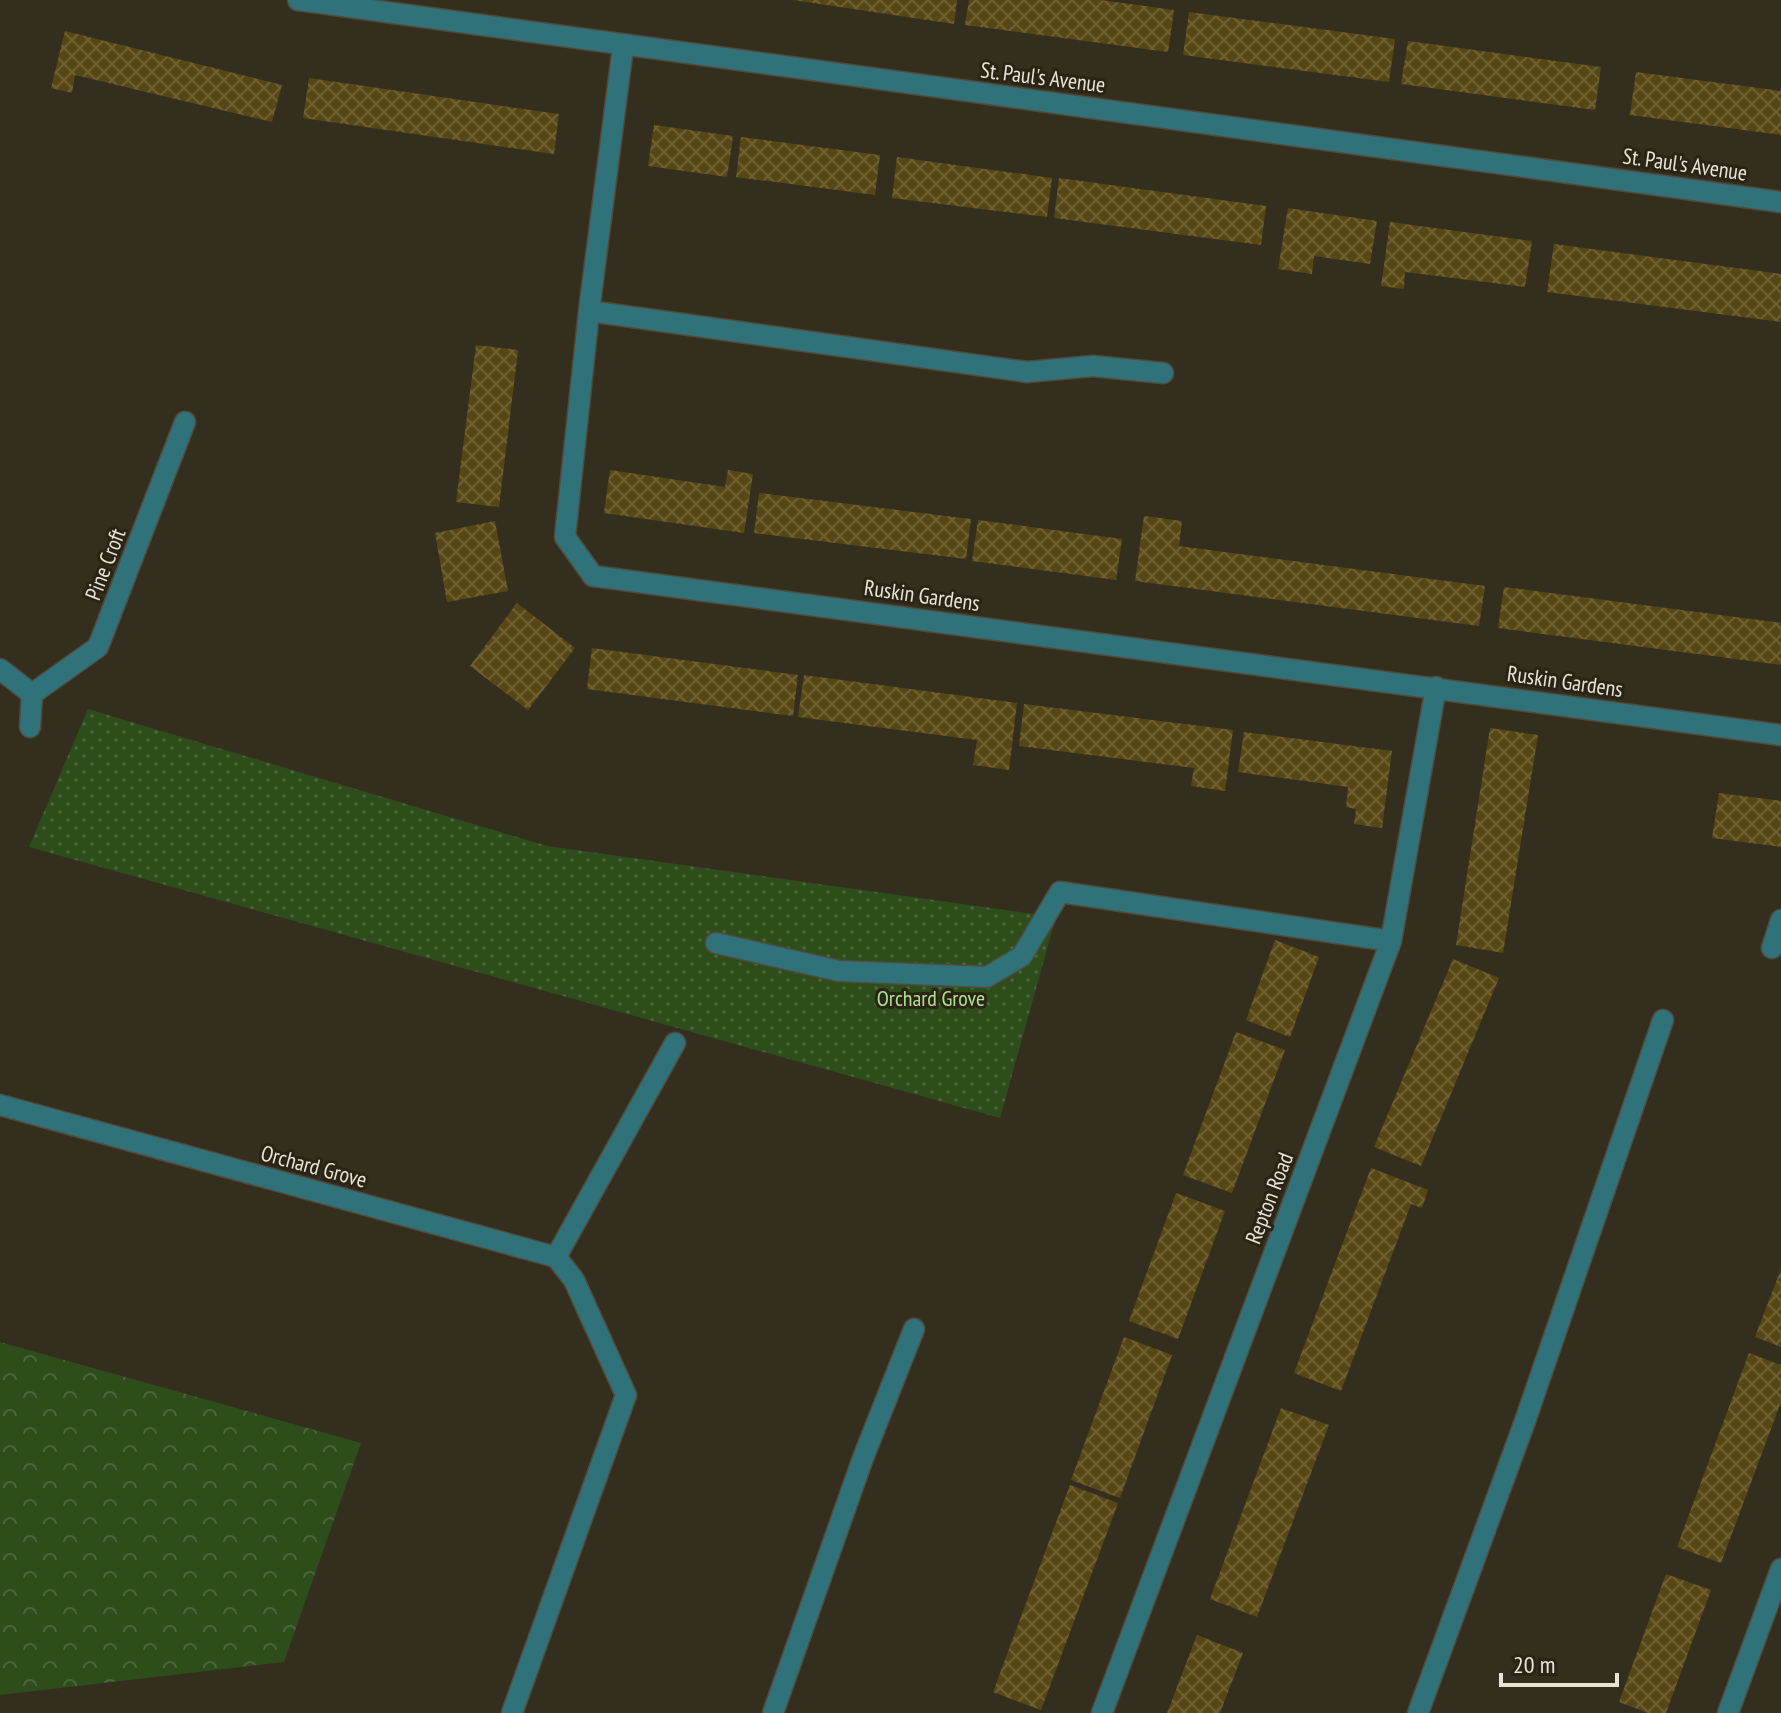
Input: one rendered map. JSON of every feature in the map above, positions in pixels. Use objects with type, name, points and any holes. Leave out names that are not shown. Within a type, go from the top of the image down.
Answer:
[{"type":"street","name":"St. Paul's Avenue","points":[[298,0],[623,47],[1351,142],[1781,202]]},
{"type":"street","name":"Ruskin Gardens","points":[[623,47],[589,311],[565,537],[593,576],[1781,735]]},
{"type":"street","points":[[589,311],[1027,372],[1093,366],[1163,373]]},
{"type":"street","name":"Pine Croft","points":[[32,694],[98,647],[185,422]]},
{"type":"street","points":[[0,669],[32,694],[30,727]]},
{"type":"street","name":"Repton Road","points":[[1102,1713],[1391,941],[1436,687]]},
{"type":"street","points":[[716,943],[839,971],[987,977],[1022,956],[1060,892],[1391,941]]},
{"type":"street","points":[[1772,948],[1781,920]]},
{"type":"street","points":[[1418,1713],[1524,1424],[1663,1020]]},
{"type":"street","points":[[512,1713],[626,1395],[574,1280],[556,1257],[675,1043]]},
{"type":"street","name":"Orchard Grove","points":[[0,1105],[556,1257]]},
{"type":"street","points":[[773,1713],[863,1458],[914,1329]]},
{"type":"street","points":[[1728,1713],[1781,1569]]},
{"type":"green space","name":"Orchard Grove","points":[[88,709],[547,846],[1056,917],[1000,1118],[29,847]]},
{"type":"green space","points":[[0,1342],[361,1443],[284,1662],[0,1695]]},
{"type":"building","points":[[793,0],[957,0],[954,24]]},
{"type":"building","points":[[969,0],[1101,0],[1174,10],[1168,52],[965,25]]},
{"type":"building","points":[[1189,12],[1395,39],[1389,82],[1183,55]]},
{"type":"building","points":[[65,31],[282,85],[272,122],[75,75],[72,93],[51,88]]},
{"type":"building","points":[[1408,41],[1601,67],[1595,110],[1401,84]]},
{"type":"building","points":[[1636,72],[1781,91],[1781,135],[1630,115]]},
{"type":"building","points":[[309,78],[559,114],[554,154],[303,118]]},
{"type":"building","points":[[654,125],[733,136],[727,177],[648,166]]},
{"type":"building","points":[[741,137],[880,155],[875,195],[736,177]]},
{"type":"building","points":[[897,157],[1052,178],[1047,217],[892,198]]},
{"type":"building","points":[[1059,178],[1266,206],[1261,245],[1054,218]]},
{"type":"building","points":[[1288,208],[1377,221],[1370,264],[1314,256],[1312,274],[1278,269]]},
{"type":"building","points":[[1390,222],[1532,241],[1525,287],[1405,272],[1404,289],[1381,286]]},
{"type":"building","points":[[1554,244],[1781,274],[1781,322],[1547,292]]},
{"type":"building","points":[[476,345],[518,350],[499,507],[456,502]]},
{"type":"building","points":[[610,470],[725,487],[728,470],[753,474],[744,533],[604,513]]},
{"type":"building","points":[[759,493],[971,519],[966,559],[754,533]]},
{"type":"building","points":[[1144,516],[1182,521],[1179,546],[1485,586],[1479,626],[1135,581]]},
{"type":"building","points":[[978,520],[1122,539],[1116,580],[972,561]]},
{"type":"building","points":[[495,521],[508,591],[447,602],[435,533]]},
{"type":"building","points":[[1504,587],[1781,623],[1781,665],[1498,628]]},
{"type":"building","points":[[517,603],[575,648],[528,710],[470,666]]},
{"type":"building","points":[[592,648],[798,675],[793,716],[587,689]]},
{"type":"building","points":[[804,675],[1017,703],[1009,770],[973,765],[977,740],[798,717]]},
{"type":"building","points":[[1024,704],[1233,730],[1225,791],[1191,786],[1194,768],[1019,746]]},
{"type":"building","points":[[1490,728],[1538,735],[1503,953],[1456,945]]},
{"type":"building","points":[[1244,732],[1392,751],[1382,828],[1354,824],[1356,809],[1346,807],[1348,787],[1238,772]]},
{"type":"building","points":[[1719,793],[1781,801],[1781,847],[1712,838]]},
{"type":"building","points":[[1275,940],[1319,957],[1290,1037],[1246,1020]]},
{"type":"building","points":[[1453,959],[1499,978],[1421,1166],[1374,1147]]},
{"type":"building","points":[[1236,1032],[1285,1050],[1232,1193],[1183,1175]]},
{"type":"building","points":[[1371,1168],[1428,1190],[1422,1208],[1411,1204],[1341,1391],[1294,1373]]},
{"type":"building","points":[[1176,1193],[1225,1211],[1178,1339],[1129,1321]]},
{"type":"building","points":[[1781,1269],[1781,1347],[1755,1337]]},
{"type":"building","points":[[1124,1337],[1172,1355],[1120,1498],[1071,1480]]},
{"type":"building","points":[[1749,1353],[1781,1365],[1781,1402],[1721,1563],[1677,1547]]},
{"type":"building","points":[[1281,1408],[1329,1425],[1257,1617],[1210,1599]]},
{"type":"building","points":[[1070,1485],[1118,1503],[1041,1710],[993,1692]]},
{"type":"building","points":[[1666,1574],[1711,1590],[1666,1713],[1648,1713],[1619,1702]]},
{"type":"building","points":[[1197,1635],[1243,1653],[1220,1713],[1167,1713]]}]
